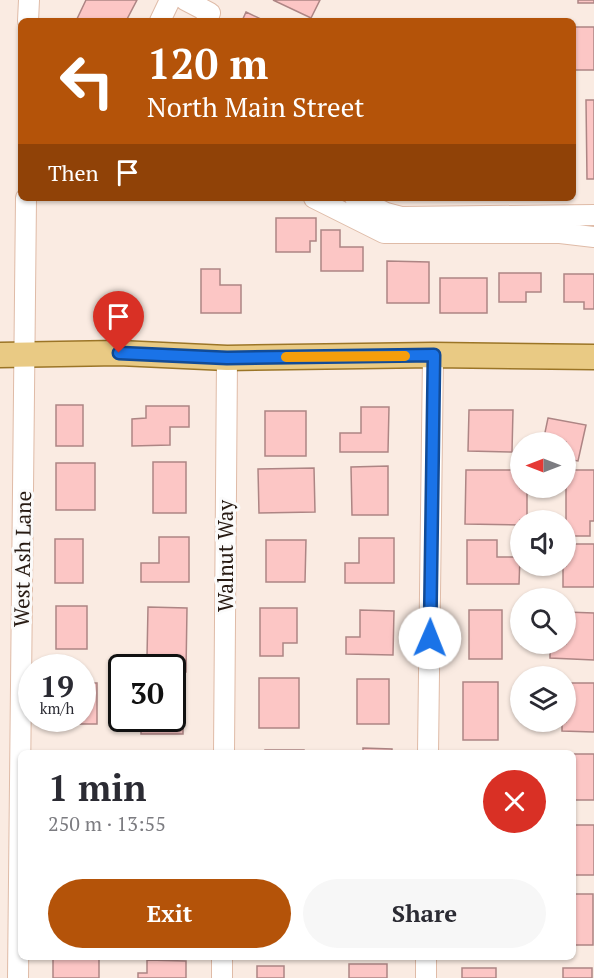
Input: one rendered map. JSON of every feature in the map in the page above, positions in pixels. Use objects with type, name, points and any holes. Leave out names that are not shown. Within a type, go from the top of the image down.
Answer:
[{"type":"main road","points":[[0,355],[119,353],[227,358],[434,355],[594,357]]},
{"type":"street","points":[[28,18],[29,0]]},
{"type":"street","points":[[161,18],[170,0]]},
{"type":"street","points":[[185,0],[210,13],[208,18]]},
{"type":"street","name":"West Ash Lane","points":[[21,750],[26,201]]},
{"type":"street","points":[[320,201],[384,233],[560,233],[594,237]]},
{"type":"street","points":[[361,201],[386,213],[401,217],[555,206],[594,214]]},
{"type":"street","points":[[429,750],[434,355]]},
{"type":"street","name":"Walnut Way","points":[[224,750],[227,358]]},
{"type":"street","name":"West Ash Lane","points":[[18,960],[18,978]]},
{"type":"street","points":[[222,960],[222,978]]},
{"type":"street","points":[[426,960],[426,978]]},
{"type":"building","points":[[86,0],[137,0],[128,18],[77,18]]},
{"type":"building","points":[[273,0],[320,0],[311,18]]},
{"type":"building","points":[[578,0],[594,0],[594,3],[578,3]]},
{"type":"building","points":[[246,12],[259,18],[243,18]]},
{"type":"building","points":[[576,27],[594,27],[594,70],[576,70]]},
{"type":"building","points":[[586,100],[594,100],[594,179],[587,179]]},
{"type":"building","points":[[276,218],[316,218],[316,241],[310,241],[310,252],[276,252]]},
{"type":"building","points":[[321,230],[340,230],[340,247],[363,247],[363,271],[321,271]]},
{"type":"building","points":[[387,261],[429,262],[429,303],[387,303]]},
{"type":"building","points":[[201,269],[220,269],[220,285],[241,285],[241,313],[201,313]]},
{"type":"building","points":[[499,273],[541,273],[541,292],[526,292],[526,302],[499,302]]},
{"type":"building","points":[[564,274],[594,274],[594,309],[584,309],[584,302],[564,302]]},
{"type":"building","points":[[440,278],[487,278],[487,313],[440,313]]},
{"type":"building","points":[[56,405],[83,405],[83,446],[56,446]]},
{"type":"building","points":[[146,406],[189,406],[189,427],[170,427],[170,445],[132,446],[132,419],[146,418]]},
{"type":"building","points":[[361,407],[389,407],[388,452],[340,452],[340,433],[361,433]]},
{"type":"building","points":[[469,410],[513,410],[510,452],[468,451]]},
{"type":"building","points":[[265,411],[306,411],[306,456],[265,456]]},
{"type":"building","points":[[548,418],[586,425],[578,461],[576,461],[576,432],[545,432]]},
{"type":"building","points":[[153,462],[186,462],[186,513],[153,513]]},
{"type":"building","points":[[56,463],[95,463],[95,510],[56,510]]},
{"type":"building","points":[[388,466],[388,515],[352,515],[351,467]]},
{"type":"building","points":[[314,468],[315,512],[259,513],[258,469]]},
{"type":"building","points":[[466,470],[510,470],[510,498],[527,498],[527,510],[510,510],[510,525],[465,524]]},
{"type":"building","points":[[576,470],[594,470],[594,521],[590,521],[590,536],[576,536],[576,510],[566,510],[566,498],[576,498]]},
{"type":"building","points":[[159,537],[189,537],[189,582],[141,582],[141,563],[159,563]]},
{"type":"building","points":[[359,538],[394,538],[394,583],[345,583],[345,563],[359,563]]},
{"type":"building","points":[[55,539],[83,539],[83,583],[55,583]]},
{"type":"building","points":[[266,540],[306,540],[305,582],[266,582]]},
{"type":"building","points":[[467,540],[497,540],[497,557],[510,557],[510,576],[519,576],[519,584],[467,584]]},
{"type":"building","points":[[576,544],[594,544],[594,587],[563,587],[563,576],[576,576]]},
{"type":"building","points":[[56,606],[87,606],[87,649],[56,649]]},
{"type":"building","points":[[148,607],[187,608],[186,672],[186,654],[147,654]]},
{"type":"building","points":[[260,608],[297,608],[297,643],[283,643],[283,656],[260,656]]},
{"type":"building","points":[[360,610],[394,611],[393,655],[346,654],[346,637],[360,637]]},
{"type":"building","points":[[469,610],[502,610],[502,659],[469,659]]},
{"type":"building","points":[[576,612],[594,613],[594,660],[550,658],[550,654],[576,654]]},
{"type":"building","points":[[259,678],[299,678],[299,728],[259,728]]},
{"type":"building","points":[[357,679],[389,679],[389,724],[357,724]]},
{"type":"building","points":[[463,682],[498,682],[498,740],[463,740]]},
{"type":"building","points":[[96,683],[97,683],[96,724]]},
{"type":"building","points":[[576,683],[594,683],[594,732],[576,731]]},
{"type":"building","points":[[141,732],[183,732],[183,734],[141,734]]},
{"type":"building","points":[[363,748],[392,749],[392,750],[363,750]]},
{"type":"building","points":[[576,754],[594,754],[594,800],[576,800]]},
{"type":"building","points":[[576,825],[594,825],[594,875],[576,875]]},
{"type":"building","points":[[576,894],[593,894],[593,945],[576,945]]},
{"type":"building","points":[[53,960],[99,960],[99,978],[53,978]]},
{"type":"building","points":[[147,960],[186,961],[186,978],[138,978],[138,973],[147,973]]},
{"type":"building","points":[[349,964],[387,964],[387,978],[349,978]]},
{"type":"building","points":[[257,966],[284,966],[284,978],[257,978]]},
{"type":"building","points":[[462,968],[496,968],[496,978],[462,978]]},
{"type":"building","points":[[563,968],[592,968],[592,978],[563,978]]},
{"type":"slow traffic","points":[[286,357],[405,356]]},
{"type":"route","points":[[119,353],[227,358],[434,355],[430,638]]}]
